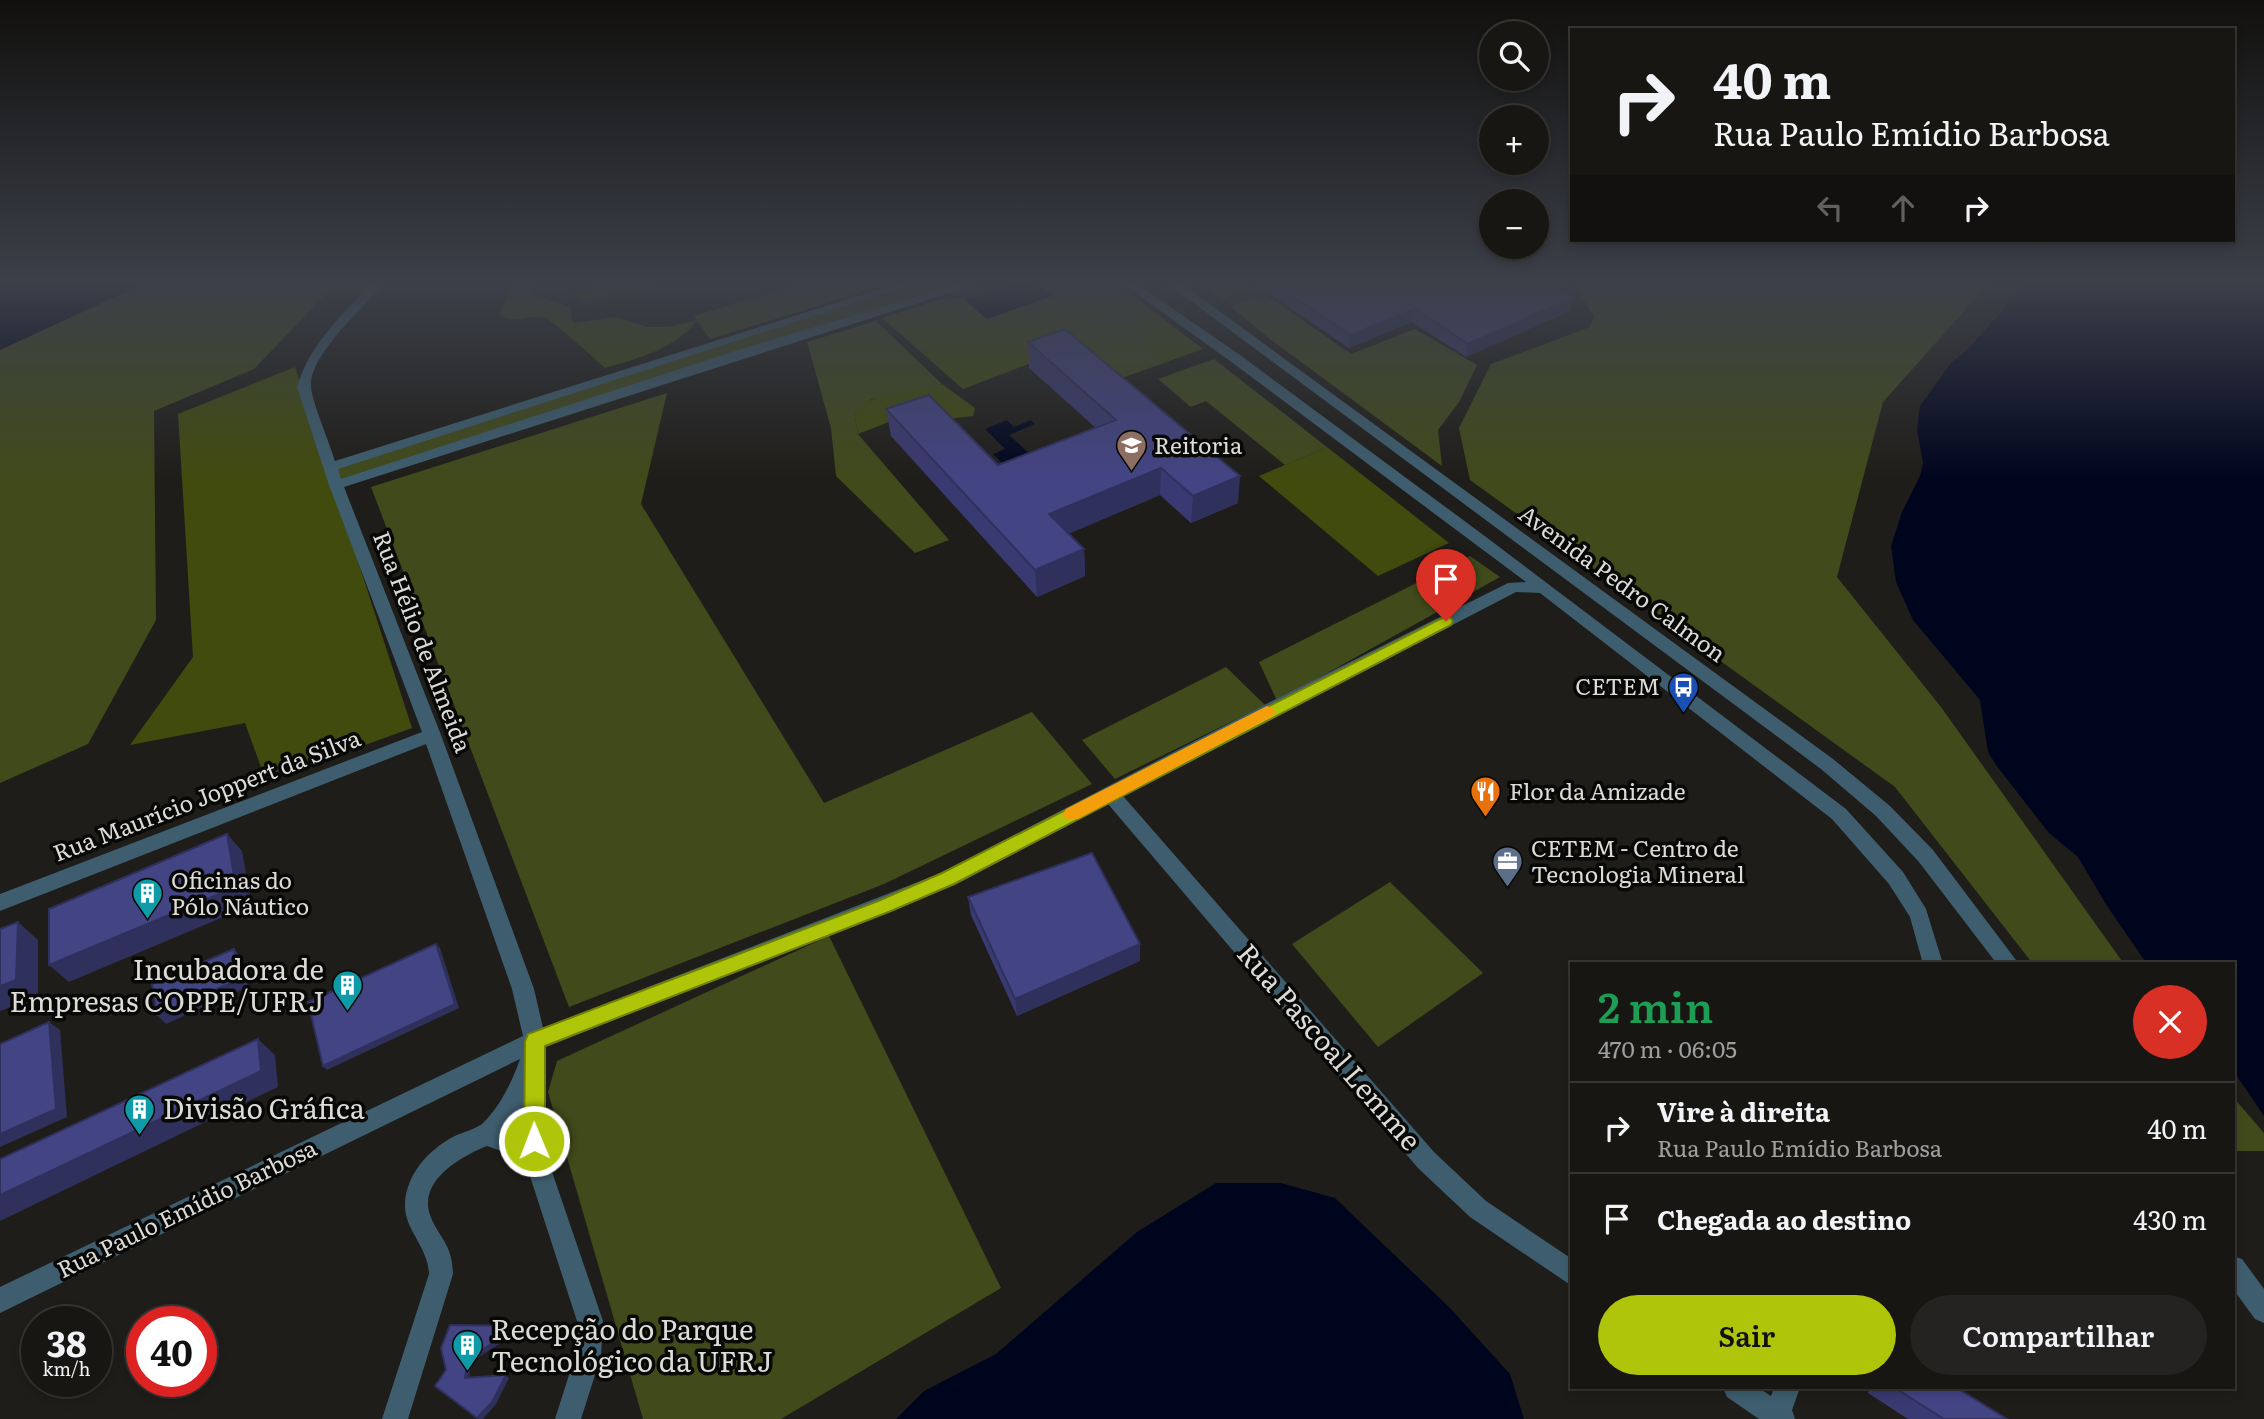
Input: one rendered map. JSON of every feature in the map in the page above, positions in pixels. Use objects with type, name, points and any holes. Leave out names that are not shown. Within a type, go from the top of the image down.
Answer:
[{"type":"street","name":"Rua Hélio de Almeida","points":[[322,347],[307,370],[304,387],[336,485],[432,735],[523,989],[535,1041]]},
{"type":"street","points":[[330,467],[704,347]]},
{"type":"street","points":[[738,347],[743,353]]},
{"type":"street","points":[[336,485],[762,347]]},
{"type":"street","name":"Avenida Pedro Calmon","points":[[1220,347],[1516,577]]},
{"type":"street","name":"Avenida Pedro Calmon","points":[[1260,347],[1827,764],[1883,811],[1926,856],[2007,962]]},
{"type":"street","name":"Rua Paulo Emídio Barbosa","points":[[0,1300],[535,1041],[935,884],[1516,577],[1544,588],[1839,814],[1896,878],[1919,915],[1932,962]]},
{"type":"street","name":"Rua Maurício Joppert da Silva","points":[[0,903],[432,735]]},
{"type":"street","name":"Rua Pascoal Lemme","points":[[1111,793],[1426,1160],[1478,1209],[1570,1273]]},
{"type":"street","points":[[395,1419],[441,1274],[440,1250],[418,1216],[416,1200],[433,1166],[461,1144],[487,1135],[521,1087],[535,1041]]},
{"type":"street","points":[[535,1041],[532,1122],[536,1160],[590,1321],[588,1356],[568,1419]]},
{"type":"street","points":[[487,1135],[523,1147],[536,1160]]},
{"type":"street","points":[[2235,1271],[2264,1310]]},
{"type":"street","points":[[1737,1389],[1779,1417],[1787,1389]]},
{"type":"green space","points":[[6,347],[275,347],[254,369],[154,411],[156,620],[88,744],[0,783],[0,350]]},
{"type":"green space","points":[[582,347],[663,347],[643,356],[605,368]]},
{"type":"green space","points":[[708,347],[762,347],[336,485],[330,467]]},
{"type":"green space","points":[[808,347],[903,347],[942,384],[872,399],[854,411],[858,434],[949,540],[915,553],[836,476],[831,428]]},
{"type":"green space","points":[[915,347],[1072,347],[963,389]]},
{"type":"green space","points":[[1077,347],[1144,347],[1164,363],[1116,380]]},
{"type":"green space","points":[[1143,347],[1203,349],[1164,363]]},
{"type":"green space","points":[[1281,347],[1341,347],[1351,354],[1368,347],[1446,347],[1477,365],[1459,402],[1438,430],[1442,466]]},
{"type":"green space","points":[[1536,347],[1932,347],[1883,402],[1837,577],[1941,707],[2123,962],[2031,962],[1895,787],[1470,480],[1459,428],[1491,364]]},
{"type":"green space","points":[[1214,359],[1327,447],[1285,465],[1206,401],[1191,407],[1158,379]]},
{"type":"green space","points":[[295,367],[412,728],[266,781],[245,723],[130,745],[193,657],[178,414]]},
{"type":"green space","points":[[942,384],[975,408],[973,416],[947,419],[917,411],[858,434],[854,411],[861,405],[883,396]]},
{"type":"green space","points":[[667,393],[641,504],[824,803],[1032,712],[1092,784],[884,884],[569,1007],[371,487]]},
{"type":"green space","points":[[1327,447],[1449,543],[1378,576],[1259,476]]},
{"type":"green space","points":[[1470,556],[1500,577],[1277,701],[1259,662]]},
{"type":"green space","points":[[1226,667],[1265,705],[1115,779],[1082,740]]},
{"type":"green space","points":[[1390,882],[1483,973],[1378,1047],[1292,944]]},
{"type":"green space","points":[[829,936],[1001,1288],[781,1419],[643,1419],[548,1092],[557,1061]]},
{"type":"green space","points":[[2235,1099],[2264,1133],[2264,1151],[2235,1151]]},
{"type":"water","points":[[2264,347],[2264,1116],[2235,1073],[2235,962],[2146,962],[2107,906],[2078,857],[2049,833],[1996,765],[1988,752],[1980,700],[1913,620],[1896,582],[1891,546],[1923,463],[1917,429],[1920,406],[1951,363],[1968,349]]},
{"type":"water","points":[[1007,420],[1014,427],[1031,420],[1035,424],[1009,435],[1030,454],[1003,464],[993,454],[1005,449],[985,429]]},
{"type":"water","points":[[1216,1183],[1281,1183],[1335,1198],[1449,1307],[1510,1374],[1524,1419],[896,1419],[924,1391],[996,1354],[1137,1232]]},
{"type":"building","points":[[1034,347],[1087,347],[1240,476],[1193,496],[1161,468],[1049,514],[1084,549],[1035,570],[886,409],[929,395],[998,465],[1116,420]]},
{"type":"building","points":[[227,834],[236,887],[49,965],[49,909]]},
{"type":"building","points":[[1092,853],[1140,944],[1015,999],[968,897]]},
{"type":"building","points":[[18,922],[16,980],[0,986],[0,929]]},
{"type":"building","name":"Incubadora de Empresas COPPE/UFRJ","points":[[436,944],[455,1004],[323,1066],[308,1002]]},
{"type":"building","points":[[234,949],[240,979],[157,1015],[152,984]]},
{"type":"building","points":[[49,1022],[56,1109],[0,1134],[0,1044]]},
{"type":"building","points":[[258,1039],[261,1071],[0,1195],[0,1159]]},
{"type":"building","name":"Recepção do Parque Tecnológico da UFRJ","points":[[450,1325],[519,1326],[468,1359],[465,1378],[506,1375],[492,1402],[477,1418],[435,1386],[446,1370],[441,1348]]},
{"type":"building","points":[[1897,1389],[1959,1389],[2007,1419],[1944,1419]]},
{"type":"slow traffic","points":[[1072,814],[1267,712]]},
{"type":"place","name":"Reitoria","points":[[1131,473]]},
{"type":"place","name":"CETEM","points":[[1683,714]]},
{"type":"place","name":"Flor da Amizade","points":[[1486,819]]},
{"type":"place","name":"CETEM - Centro de Tecnologia Mineral","points":[[1508,889]]},
{"type":"place","name":"Oficinas do Pólo Náutico","points":[[148,921]]},
{"type":"place","name":"Incubadora de Empresas COPPE/UFRJ","points":[[347,1013]]},
{"type":"place","name":"Divisão Gráfica","points":[[140,1136]]},
{"type":"place","name":"Recepção do Parque Tecnológico da UFRJ","points":[[468,1373]]},
{"type":"route","points":[[534,1141],[532,1122],[535,1041],[884,906],[948,878],[1446,621]]}]
